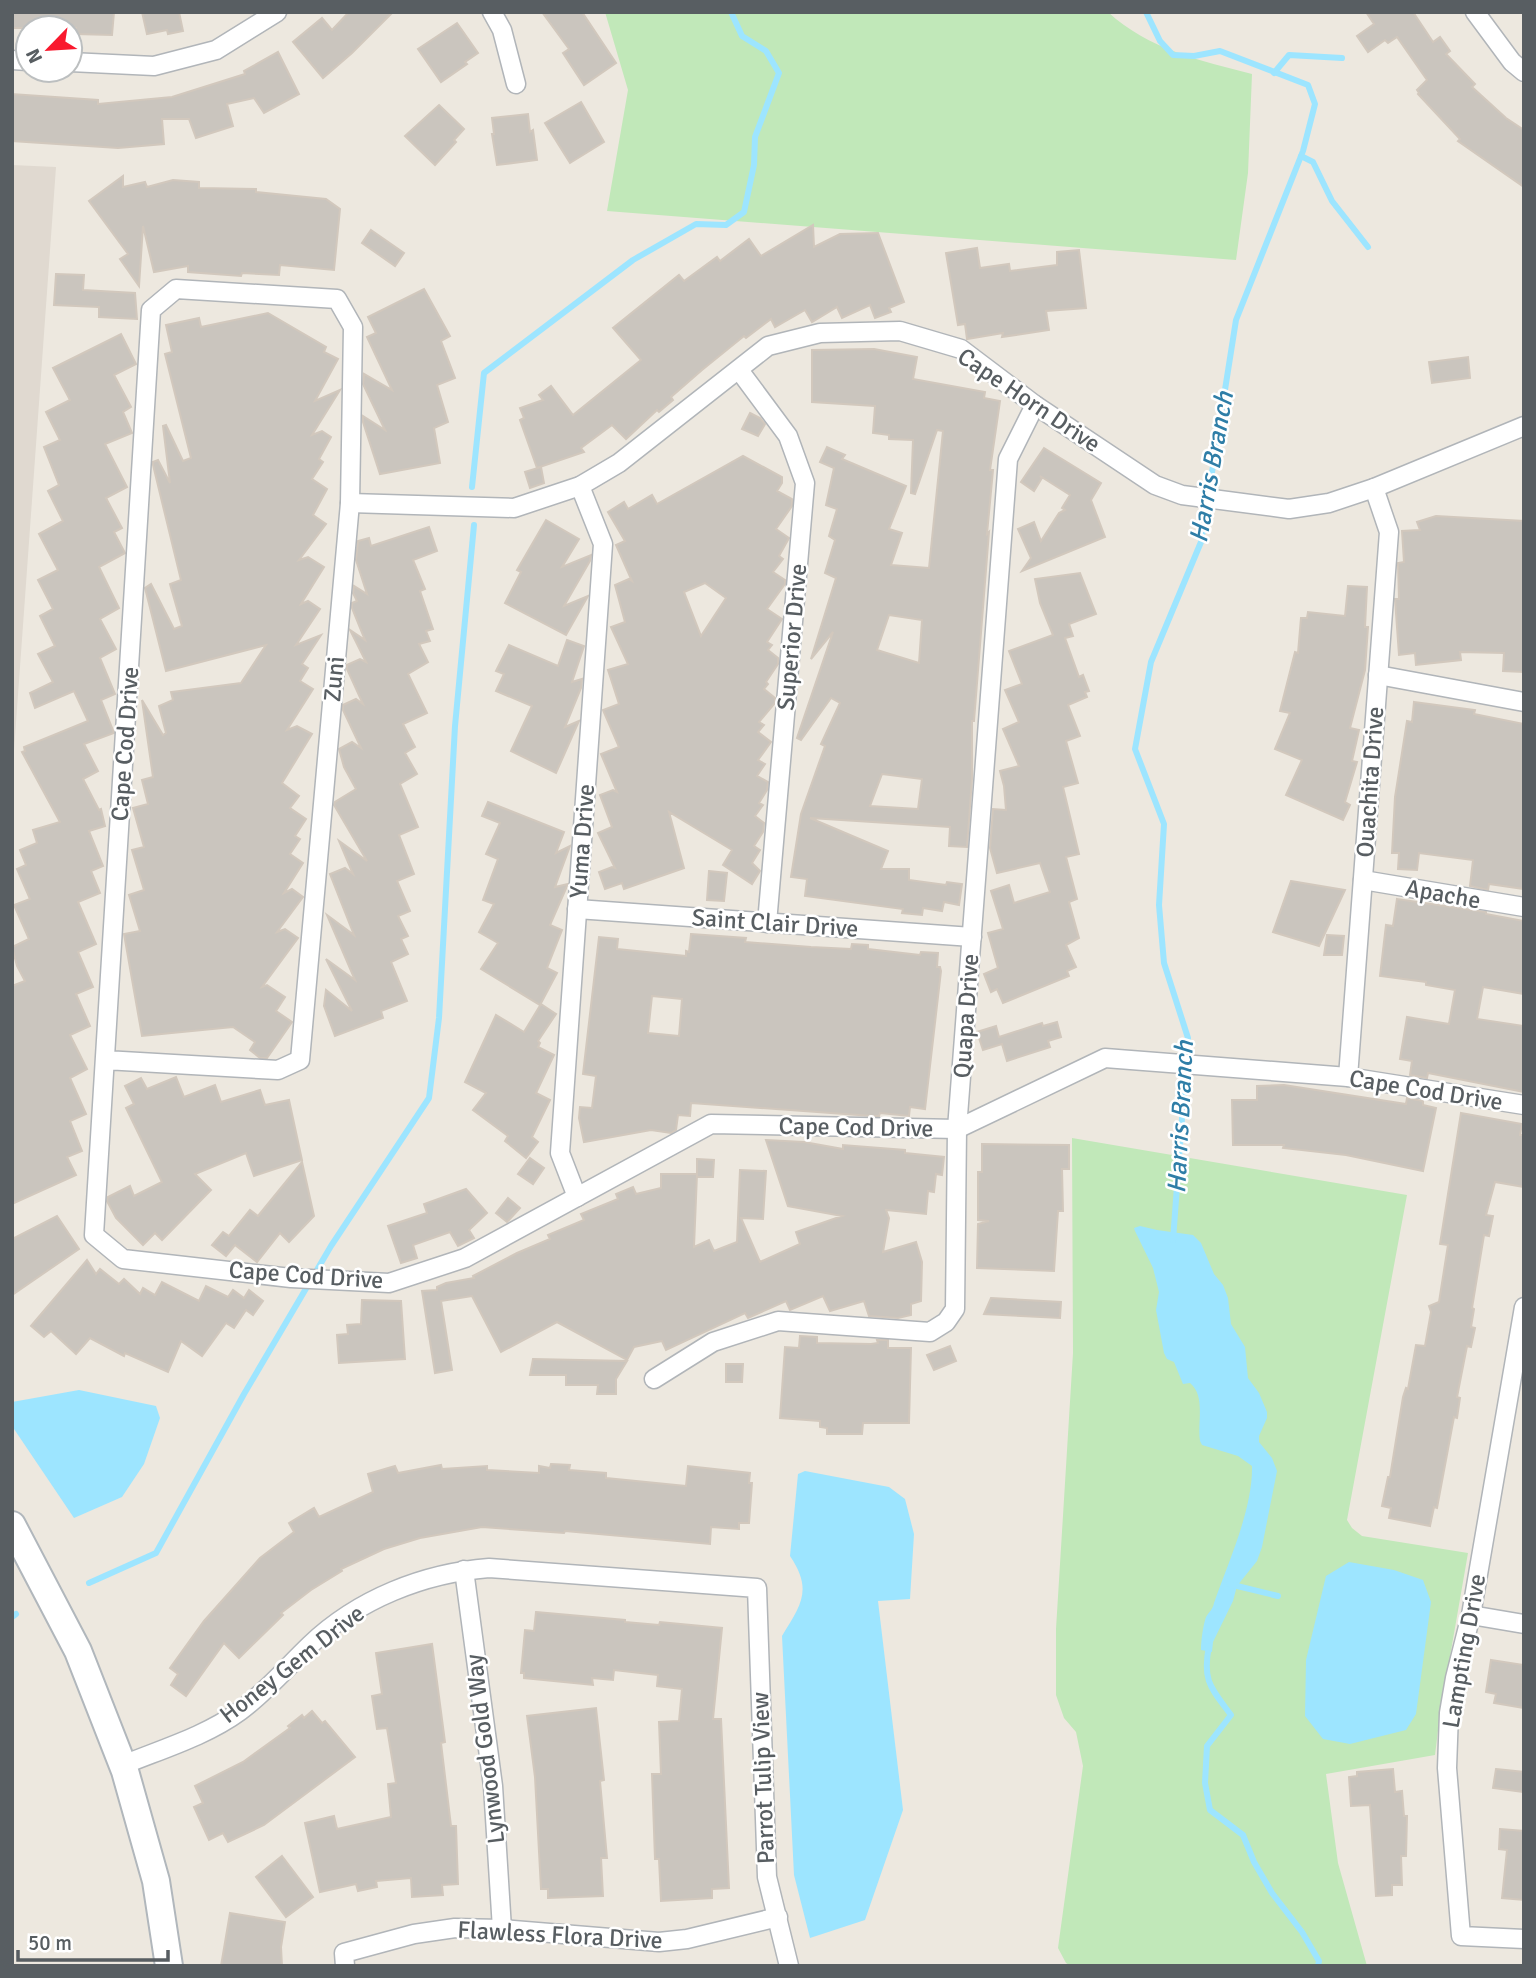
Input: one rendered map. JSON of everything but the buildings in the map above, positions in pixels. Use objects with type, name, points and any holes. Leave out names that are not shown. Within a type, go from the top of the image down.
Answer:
[{"type":"street","points":[[84,63],[154,66],[216,50],[277,12]]},
{"type":"street","points":[[492,12],[502,30],[516,84]]},
{"type":"street","points":[[1475,12],[1512,62],[1524,72]]},
{"type":"street","name":"Zuni","points":[[105,1060],[278,1070],[300,1060],[350,503],[353,327],[337,299],[176,289],[151,310]]},
{"type":"street","name":"Cape Cod Drive","points":[[151,310],[94,1235],[122,1259],[291,1278],[389,1283],[465,1258],[711,1124],[957,1129],[1105,1058],[1348,1077],[1524,1105]]},
{"type":"street","name":"Cape Horn Drive","points":[[350,503],[514,508],[580,486],[620,463],[768,346],[820,333],[900,331],[961,349],[1035,405],[1154,485],[1182,495],[1242,503],[1289,509],[1329,503],[1374,488],[1524,426]]},
{"type":"street","name":"Superior Drive","points":[[739,370],[788,436],[805,482],[766,923]]},
{"type":"street","name":"Quapa Drive","points":[[654,1379],[713,1342],[778,1321],[930,1332],[946,1322],[955,1309],[957,1129],[1008,459],[1035,405]]},
{"type":"street","name":"Yuma Drive","points":[[577,1197],[560,1153],[603,544],[580,486]]},
{"type":"street","name":"Ouachita Drive","points":[[1348,1077],[1389,532],[1374,488]]},
{"type":"street","points":[[1378,675],[1524,702]]},
{"type":"street","name":"Apache","points":[[1363,880],[1524,907]]},
{"type":"street","name":"Saint Clair Drive","points":[[577,909],[972,937]]},
{"type":"street","name":"Lampting Drive","points":[[1524,1307],[1520,1350],[1471,1615],[1455,1678],[1448,1727],[1447,1768],[1461,1936],[1524,1939]]},
{"type":"street","points":[[12,1525],[78,1651],[123,1765],[156,1881],[169,1966]]},
{"type":"street","name":"Honey Gem Drive","points":[[123,1765],[194,1736],[239,1712],[277,1680],[312,1643],[374,1600],[402,1586],[464,1570],[489,1569],[757,1588]]},
{"type":"street","name":"Lynwood Gold Way","points":[[464,1570],[493,1786],[502,1929]]},
{"type":"street","name":"Parrot Tulip View","points":[[757,1588],[767,1877],[789,1966]]},
{"type":"street","points":[[1471,1615],[1524,1624]]},
{"type":"street","name":"Flawless Flora Drive","points":[[344,1960],[414,1934],[455,1928],[502,1929],[660,1942],[687,1939],[778,1917]]},
{"type":"shaded area","points":[[12,165],[56,167],[12,778]]},
{"type":"green space","points":[[605,12],[1108,12],[1140,35],[1176,52],[1252,74],[1248,173],[1236,260],[607,211],[628,90]]},
{"type":"green space","points":[[1072,1138],[1407,1195],[1347,1520],[1362,1536],[1468,1553],[1435,1755],[1326,1774],[1338,1863],[1367,1966],[1071,1966],[1066,1963],[1058,1948],[1083,1766],[1076,1732],[1064,1718],[1056,1695],[1056,1629],[1073,1353]]},
{"type":"water","points":[[1140,1226],[1193,1235],[1201,1243],[1228,1298],[1231,1324],[1245,1347],[1248,1378],[1259,1393],[1267,1412],[1259,1442],[1272,1458],[1277,1471],[1257,1561],[1237,1586],[1233,1601],[1213,1642],[1212,1652],[1201,1650],[1204,1625],[1244,1518],[1252,1466],[1238,1456],[1202,1445],[1200,1441],[1198,1395],[1190,1383],[1183,1384],[1174,1362],[1167,1359],[1164,1353],[1156,1310],[1159,1292],[1153,1268],[1134,1228]]},
{"type":"water","points":[[79,1390],[156,1406],[160,1418],[144,1464],[122,1497],[74,1518],[12,1426],[12,1402]]},
{"type":"water","points":[[805,1471],[889,1487],[905,1499],[914,1534],[910,1599],[878,1601],[903,1810],[865,1920],[810,1938],[794,1875],[782,1636],[802,1597],[801,1578],[790,1556],[798,1474]]},
{"type":"water","points":[[1349,1562],[1394,1570],[1423,1580],[1431,1602],[1416,1714],[1406,1730],[1350,1744],[1323,1739],[1305,1716],[1306,1660],[1326,1576]]},
{"type":"waterway","points":[[472,487],[484,373],[633,260],[696,224],[726,225],[744,212],[754,165],[755,137],[779,73],[766,51],[742,36],[731,12]]},
{"type":"waterway","name":"Harris Branch","points":[[1146,12],[1160,41],[1173,55],[1194,56],[1220,51],[1308,85],[1315,104],[1303,151],[1236,320],[1201,542],[1151,662],[1135,749],[1164,824],[1159,905],[1164,963],[1188,1038],[1173,1240]]},
{"type":"waterway","points":[[1274,73],[1289,55],[1342,58]]},
{"type":"waterway","points":[[1301,156],[1313,162],[1332,201],[1368,247]]},
{"type":"waterway","points":[[89,1583],[156,1553],[244,1394],[331,1246],[429,1098],[439,1018],[455,726],[474,525]]},
{"type":"waterway","points":[[1229,1584],[1278,1596]]},
{"type":"waterway","points":[[12,1617],[16,1614]]},
{"type":"waterway","name":"Harris Branch","points":[[1209,1646],[1207,1668],[1210,1684],[1231,1715],[1207,1746],[1205,1783],[1210,1810],[1243,1835],[1254,1862],[1272,1893],[1302,1932],[1319,1961],[1318,1966]]}]
